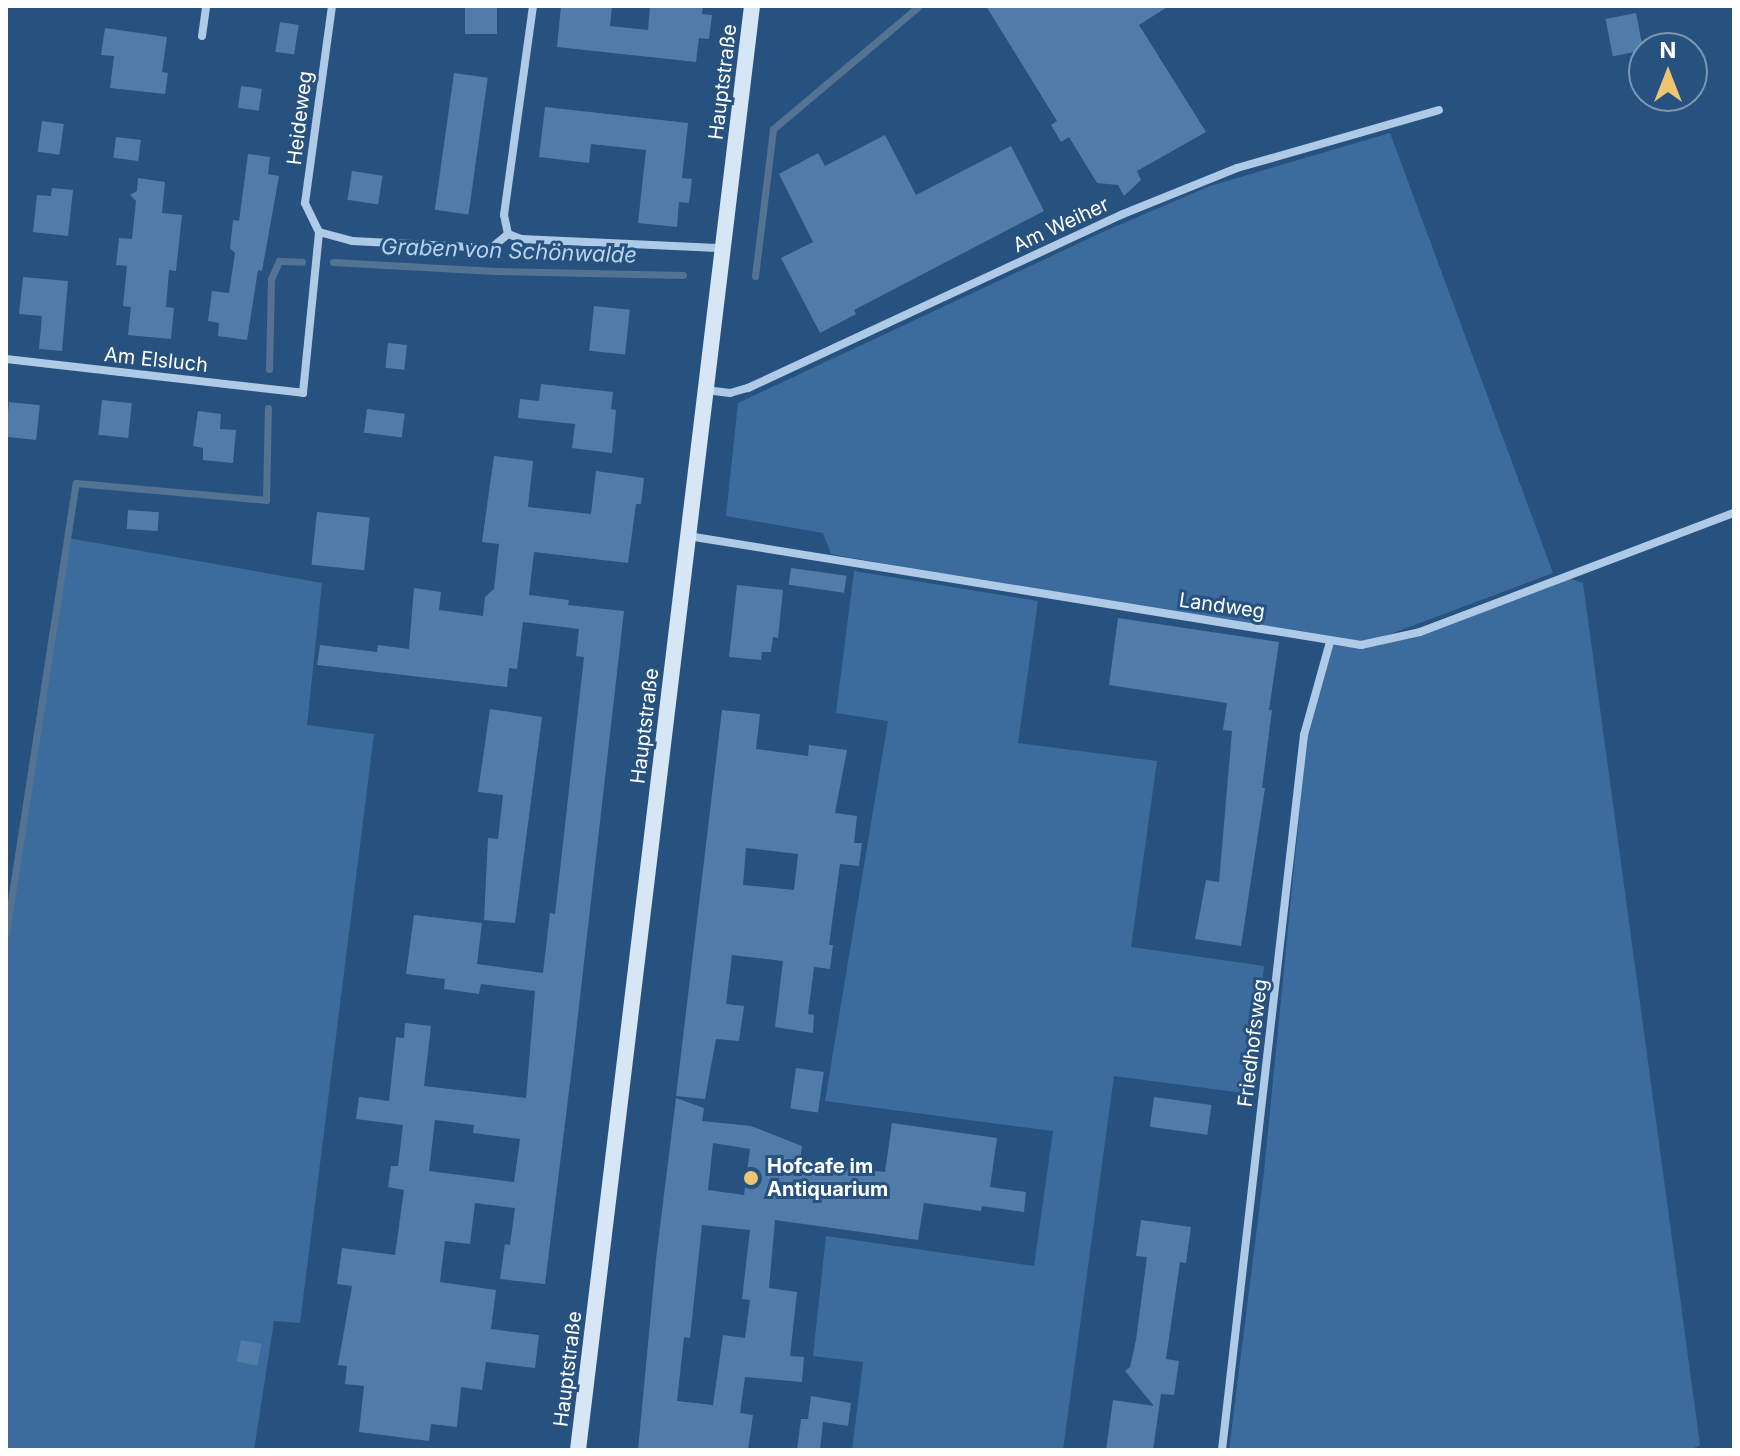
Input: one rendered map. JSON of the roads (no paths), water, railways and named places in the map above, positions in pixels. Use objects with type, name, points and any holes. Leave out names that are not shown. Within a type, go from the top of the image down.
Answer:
[{"type":"main road","name":"Hauptstraße","points":[[578,1450],[752,6]]},
{"type":"street","points":[[202,36],[206,6]]},
{"type":"street","name":"Heideweg","points":[[303,393],[319,232],[305,203],[332,6]]},
{"type":"street","points":[[508,234],[504,215],[533,6]]},
{"type":"street","name":"Am Weiher","points":[[706,390],[730,393],[748,388],[1123,214],[1237,168],[1439,110]]},
{"type":"street","points":[[319,232],[352,241],[491,248],[508,234]]},
{"type":"street","points":[[508,234],[521,239],[723,248]]},
{"type":"street","name":"Am Elsluch","points":[[6,359],[303,393]]},
{"type":"street","name":"Landweg","points":[[688,536],[1216,624],[1301,633],[1330,642],[1361,645],[1420,632],[1734,513]]},
{"type":"street","name":"Friedhofsweg","points":[[1222,1450],[1304,735],[1330,642]]},
{"type":"waterway","name":"Graben von Schönwalde","points":[[755,276],[773,129],[918,7]]},
{"type":"waterway","name":"Graben von Schönwalde","points":[[269,369],[271,279],[279,261],[302,262]]},
{"type":"waterway","name":"Graben von Schönwalde","points":[[333,262],[495,271],[683,275]]},
{"type":"waterway","name":"Graben von Schönwalde","points":[[6,933],[76,483],[266,500],[268,408]]},
{"type":"place","name":"Hofcafe im Antiquarium","points":[[751,1178]]}]
